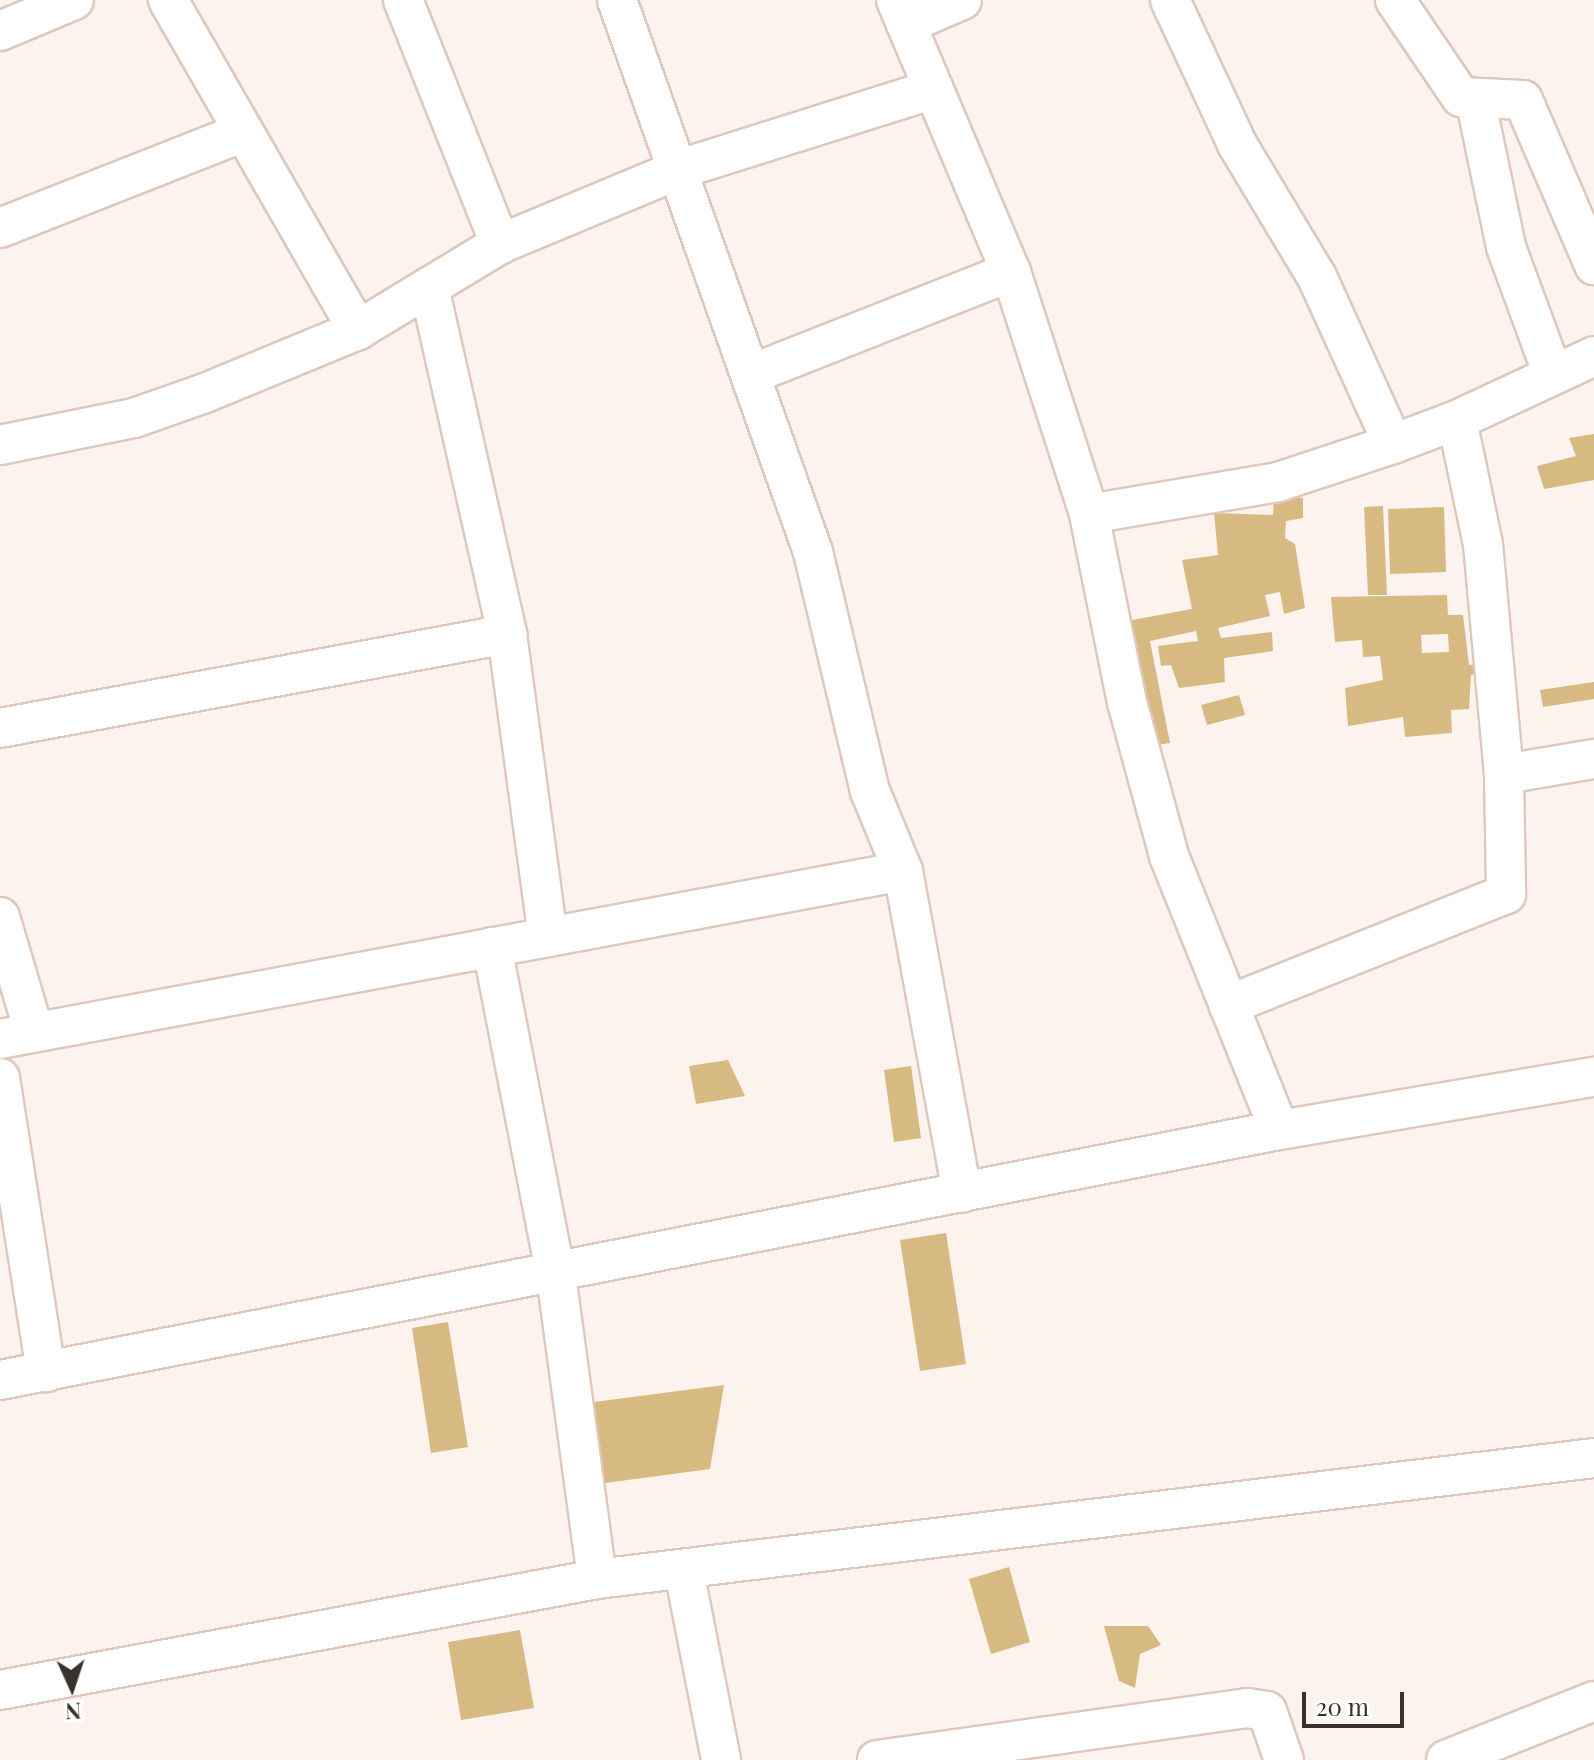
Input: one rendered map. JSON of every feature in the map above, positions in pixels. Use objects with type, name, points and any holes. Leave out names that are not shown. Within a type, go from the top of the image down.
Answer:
[{"type":"street","points":[[0,31],[74,0]]},
{"type":"street","points":[[168,0],[358,330]]},
{"type":"street","points":[[403,0],[500,244]]},
{"type":"street","points":[[617,0],[754,373],[813,552],[870,791],[903,871],[962,1193]]},
{"type":"street","points":[[962,0],[901,12],[1011,272],[1089,514],[1127,702],[1169,856],[1279,1130]]},
{"type":"street","points":[[1170,0],[1237,144],[1317,277],[1393,444]]},
{"type":"street","points":[[1395,0],[1461,97],[1476,103],[1523,100],[1594,265]]},
{"type":"street","points":[[0,445],[134,418],[358,330],[500,244],[680,169],[934,89]]},
{"type":"street","points":[[1476,103],[1506,247],[1553,375]]},
{"type":"street","points":[[0,228],[244,132]]},
{"type":"street","points":[[754,373],[1011,272]]},
{"type":"street","points":[[429,287],[507,634],[548,937]]},
{"type":"street","points":[[1089,514],[1278,482],[1457,420],[1594,356]]},
{"type":"street","points":[[1228,1005],[1506,894],[1504,774],[1483,544],[1457,420]]},
{"type":"street","points":[[0,728],[507,634]]},
{"type":"street","points":[[1504,774],[1594,759]]},
{"type":"street","points":[[0,917],[17,1036],[903,871]]},
{"type":"street","points":[[492,947],[556,1275],[597,1579]]},
{"type":"street","points":[[0,1380],[556,1275],[1279,1130],[1594,1077]]},
{"type":"street","points":[[0,1078],[46,1372]]},
{"type":"street","points":[[0,1690],[597,1579],[684,1571],[1594,1458]]},
{"type":"street","points":[[684,1571],[721,1760]]},
{"type":"street","points":[[1446,1760],[1594,1701]]},
{"type":"street","points":[[877,1760],[1247,1708],[1267,1711],[1284,1760]]},
{"type":"building","points":[[1594,434],[1594,480],[1544,489],[1537,466],[1576,456],[1569,438]]},
{"type":"building","points":[[1274,495],[1303,498],[1303,518],[1286,521],[1285,538],[1295,544],[1305,608],[1284,614],[1280,592],[1265,595],[1270,616],[1218,628],[1221,638],[1272,632],[1273,651],[1224,658],[1225,682],[1179,688],[1171,665],[1161,666],[1158,646],[1198,641],[1196,631],[1150,641],[1170,743],[1151,746],[1127,621],[1192,609],[1182,560],[1218,555],[1214,513],[1273,515]]},
{"type":"building","points":[[1383,506],[1387,595],[1368,595],[1364,507]]},
{"type":"building","points":[[1444,507],[1446,572],[1390,574],[1388,509]]},
{"type":"building","points":[[1447,595],[1448,615],[1463,615],[1469,665],[1492,663],[1493,673],[1471,675],[1469,709],[1451,710],[1452,733],[1405,737],[1403,717],[1348,726],[1345,688],[1383,680],[1380,656],[1363,657],[1362,640],[1335,642],[1331,597]],"holes":[[[1448,634],[1449,652],[1422,653],[1421,635]]]},
{"type":"building","points":[[1594,682],[1594,699],[1543,707],[1540,690]]},
{"type":"building","points":[[1239,695],[1245,715],[1207,725],[1201,705]]},
{"type":"building","points":[[728,1060],[745,1096],[696,1104],[689,1066]]},
{"type":"building","points":[[911,1066],[921,1138],[894,1142],[884,1070]]},
{"type":"building","points":[[946,1233],[966,1364],[920,1371],[900,1240]]},
{"type":"building","points":[[448,1322],[468,1447],[431,1453],[412,1328]]},
{"type":"building","points":[[724,1385],[710,1469],[605,1483],[594,1402]]},
{"type":"building","points":[[1009,1567],[1030,1642],[991,1654],[969,1579]]},
{"type":"building","points":[[1104,1626],[1148,1626],[1161,1645],[1140,1654],[1135,1688],[1119,1681]]},
{"type":"building","points":[[520,1630],[534,1708],[461,1720],[448,1642]]}]
